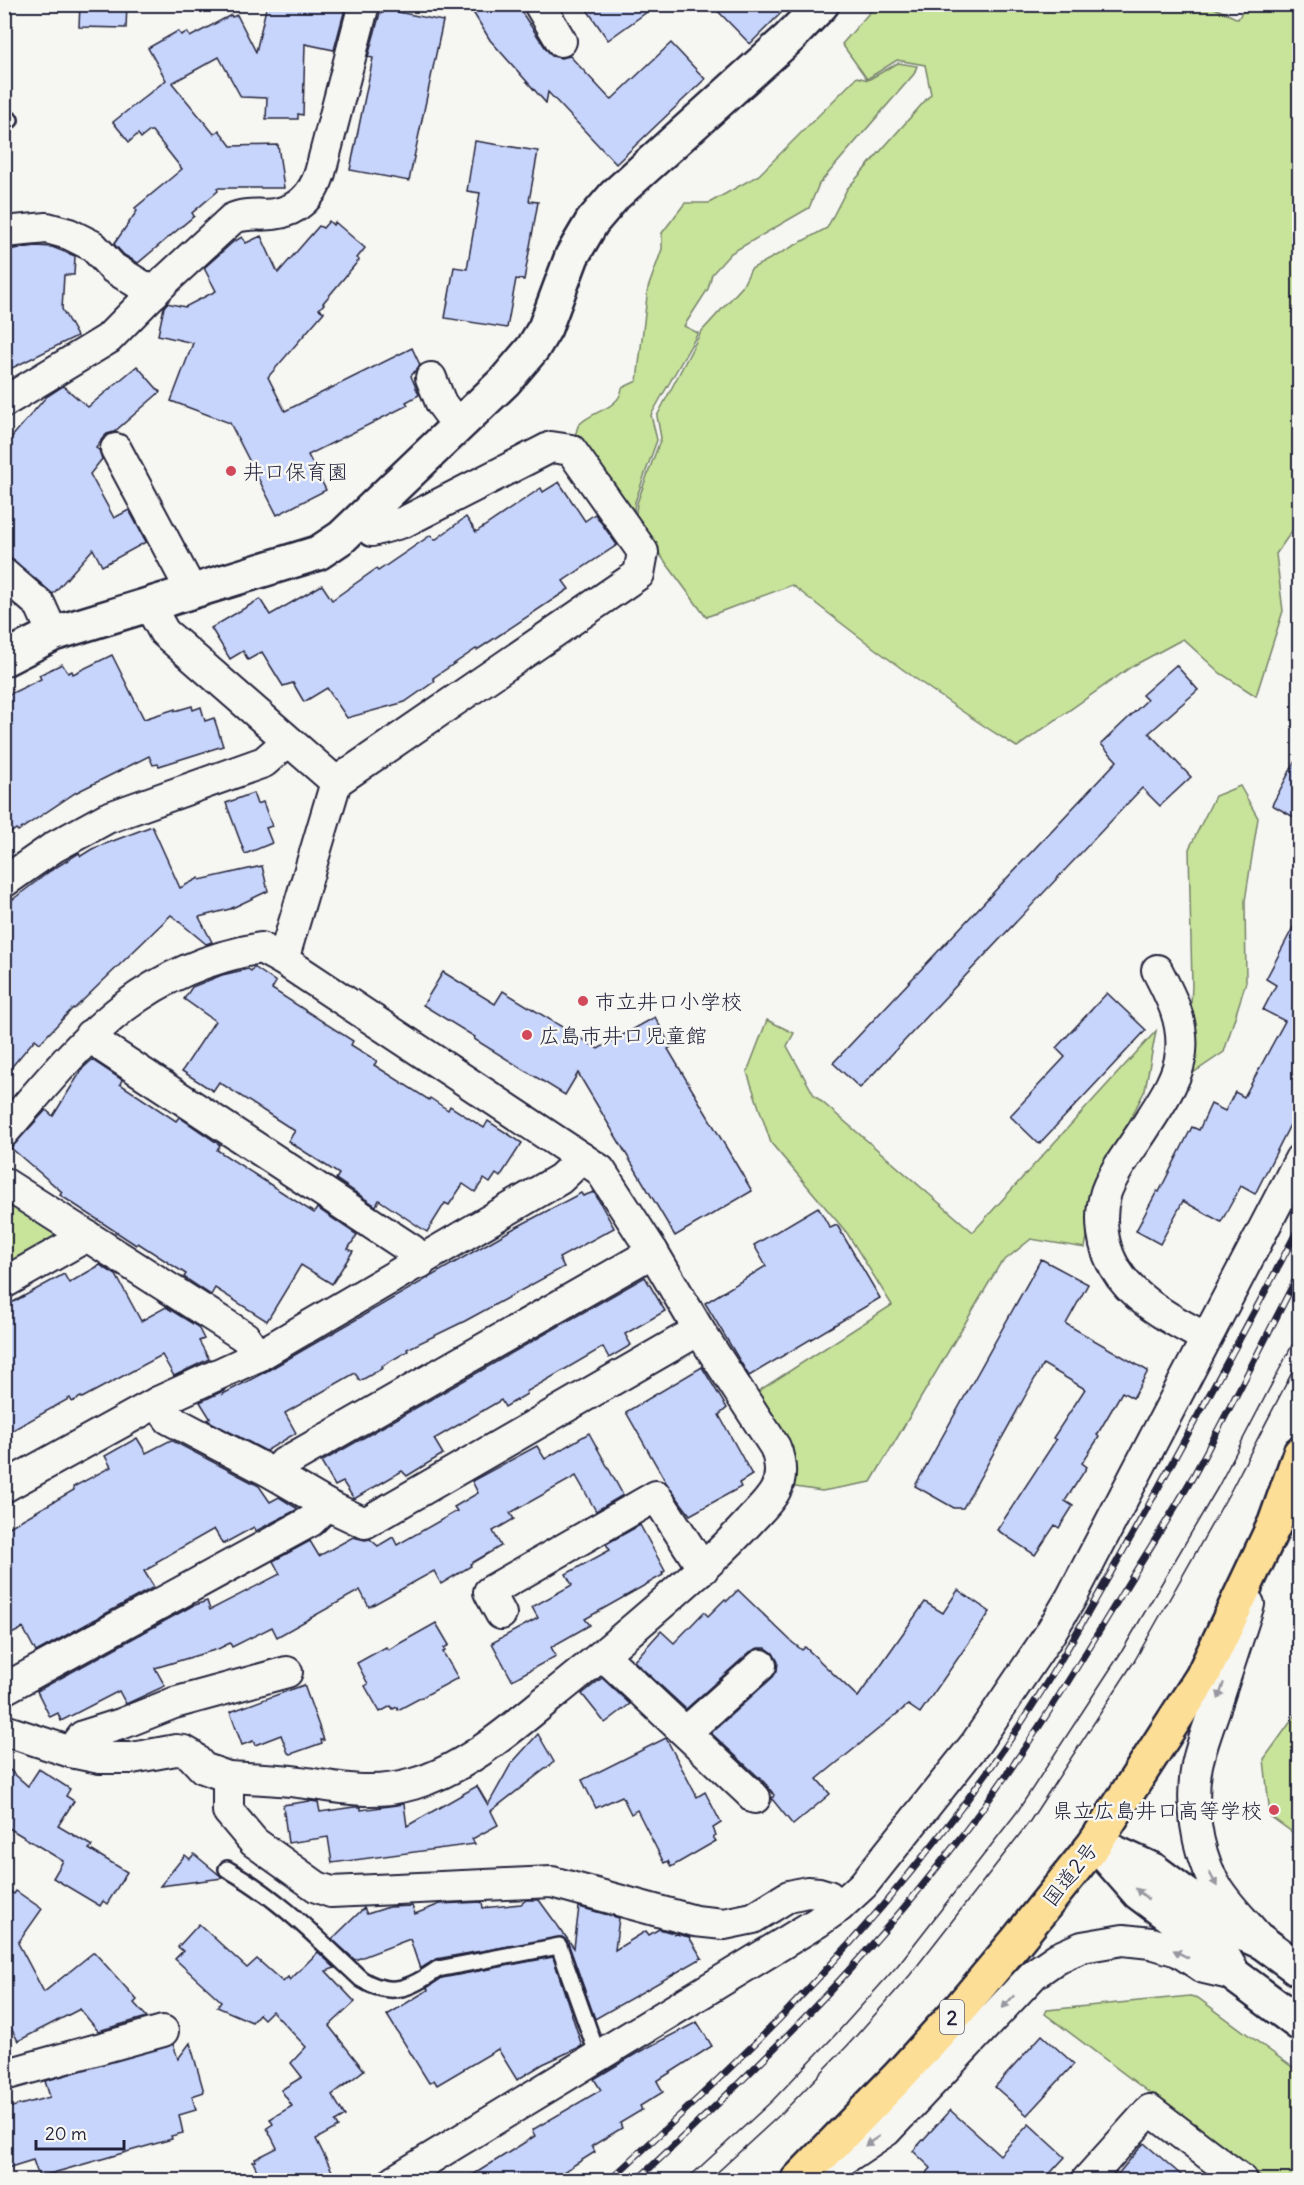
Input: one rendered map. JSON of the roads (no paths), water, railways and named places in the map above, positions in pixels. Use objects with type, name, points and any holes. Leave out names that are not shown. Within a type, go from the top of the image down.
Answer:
[{"type":"highway","name":"国道2号","points":[[798,2181],[956,2013],[1095,1843],[1202,1677],[1263,1549],[1285,1496],[1299,1453]]},
{"type":"street","points":[[4,402],[108,339],[232,219],[246,215],[287,211],[298,206],[312,193],[321,173],[364,4]]},
{"type":"street","points":[[539,4],[561,41]]},
{"type":"street","points":[[4,659],[53,634],[318,553],[342,537],[505,381],[533,348],[545,328],[572,256],[600,212],[615,195],[789,38],[822,4]]},
{"type":"street","points":[[4,232],[46,228],[69,234],[93,246],[113,268],[154,293]]},
{"type":"street","points":[[431,378],[441,403],[458,426]]},
{"type":"street","points":[[284,960],[336,782],[639,574],[644,552],[571,450],[551,447],[404,522],[372,531],[361,519]]},
{"type":"street","points":[[116,449],[192,592]]},
{"type":"street","points":[[4,574],[40,605],[53,634]]},
{"type":"street","points":[[149,605],[164,632],[336,782]]},
{"type":"street","points":[[4,882],[54,847],[107,818],[264,762],[288,741]]},
{"type":"street","points":[[4,1132],[90,1035],[138,996],[164,980],[216,958],[261,948],[284,960],[600,1170],[775,1447],[780,1468],[776,1490],[730,1543],[703,1569],[603,1654],[489,1744],[467,1759],[415,1784],[385,1791],[365,1792],[292,1781],[228,1777],[203,1768],[184,1751],[176,1750],[132,1758],[100,1758],[71,1752],[4,1730]]},
{"type":"street","points":[[1158,970],[1178,1012],[1181,1053],[1178,1066],[1159,1106],[1107,1191],[1102,1215],[1103,1233],[1116,1273],[1128,1287],[1160,1311],[1206,1338]]},
{"type":"street","points":[[90,1035],[116,1055],[412,1250],[420,1263]]},
{"type":"street","points":[[4,1487],[158,1402],[258,1356],[560,1179],[582,1158]]},
{"type":"street","points":[[395,2181],[839,1907],[863,1885],[969,1752],[1049,1635],[1071,1598],[1299,1159]]},
{"type":"street","points":[[4,1183],[245,1336],[258,1356]]},
{"type":"street","points":[[4,1283],[87,1236]]},
{"type":"street","points":[[274,1474],[284,1463],[653,1252]]},
{"type":"street","points":[[158,1402],[169,1419],[274,1474],[327,1505],[365,1523],[699,1330]]},
{"type":"street","points":[[501,1614],[489,1592],[656,1496],[703,1569]]},
{"type":"street","points":[[1285,1496],[1201,1751],[1195,1779],[1198,1835],[1204,1860],[1214,1883],[1262,1942],[1299,1971]]},
{"type":"street","points":[[4,1689],[311,1521],[327,1505]]},
{"type":"street","points":[[603,1654],[755,1798]]},
{"type":"street","points":[[686,1732],[761,1665]]},
{"type":"street","points":[[71,1752],[83,1736],[121,1725],[174,1703],[287,1672]]},
{"type":"street","points":[[228,1777],[228,1811],[254,1842],[317,1887],[332,1892],[552,1882],[694,1921],[724,1924],[753,1918],[789,1896],[807,1892],[829,1896],[839,1907]]},
{"type":"street","points":[[1095,1843],[1154,1870],[1232,1929],[1262,1942]]},
{"type":"street","points":[[1095,1843],[1139,1893],[1223,1956],[1234,1975],[1299,2024]]},
{"type":"street","points":[[813,2181],[886,2131],[1034,1974],[1057,1958],[1082,1947],[1123,1940],[1150,1943],[1178,1951],[1204,1968],[1234,1975]]},
{"type":"street","points":[[4,2074],[163,2031]]},
{"type":"street","points":[[1087,2181],[1150,2110],[1242,2181]]},
{"type":"lane","points":[[227,1869],[249,1881],[283,1908],[361,1979],[384,1990],[402,1988],[423,1980],[438,1969],[559,1946],[598,2056]]},
{"type":"tram line","points":[[686,2180],[772,2101],[836,2034],[898,1965],[1017,1812],[1122,1651],[1218,1487],[1300,1330]]},
{"type":"tram line","points":[[709,2180],[783,2112],[848,2045],[910,1975],[1030,1821],[1135,1660],[1230,1492],[1300,1357]]},
{"type":"railway","points":[[610,2180],[736,2062],[839,1956],[934,1843],[993,1764],[1052,1674],[1141,1519],[1300,1225]]},
{"type":"railway","points":[[637,2180],[720,2102],[839,1981],[914,1896],[974,1820],[1060,1693],[1177,1504],[1222,1423],[1300,1271]]},
{"type":"place","name":"井口保育園","points":[[231,471]]},
{"type":"place","name":"市立井口小学校","points":[[583,1001]]},
{"type":"place","name":"広島市井口児童館","points":[[527,1035]]},
{"type":"place","name":"県立広島井口高等学校","points":[[1274,1810]]}]
